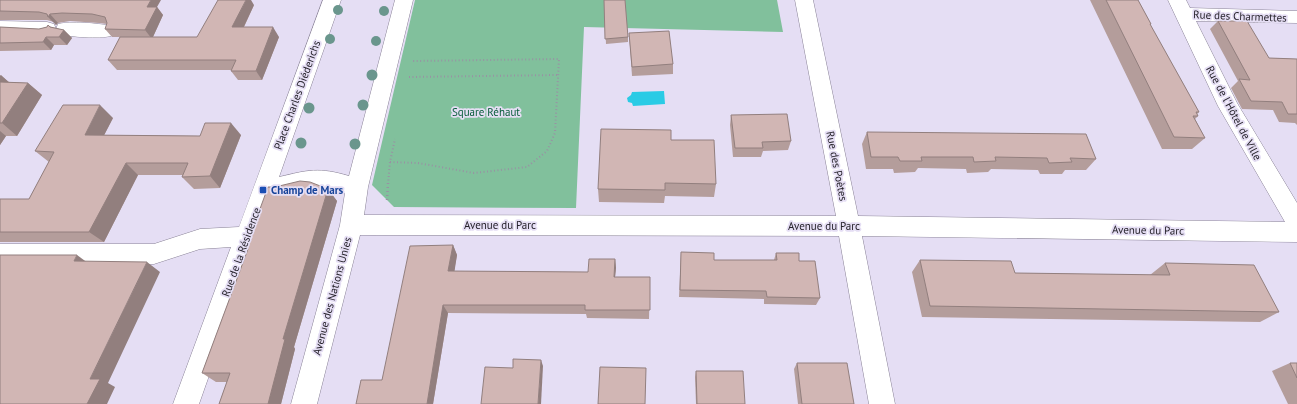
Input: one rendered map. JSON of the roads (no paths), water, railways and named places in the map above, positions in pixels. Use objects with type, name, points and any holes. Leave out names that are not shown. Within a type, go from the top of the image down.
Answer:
[{"type":"street","name":"Place Charles Diéderichs","points":[[263,190],[332,0]]},
{"type":"street","points":[[263,190],[307,179],[329,179],[357,187],[404,0]]},
{"type":"street","name":"Rue des Poètes","points":[[804,0],[849,226],[882,404]]},
{"type":"street","name":"Rue des Charmettes","points":[[1180,7],[1297,17]]},
{"type":"street","name":"Rue de l'Hôtel de Ville","points":[[1180,7],[1228,106],[1297,223]]},
{"type":"street","points":[[0,27],[104,31]]},
{"type":"street","name":"Avenue des Nations Unies","points":[[304,404],[351,225],[357,187]]},
{"type":"street","name":"Rue de la Résidence","points":[[186,404],[263,190]]},
{"type":"street","name":"Avenue du Parc","points":[[351,225],[849,226],[1297,232]]},
{"type":"street","points":[[0,254],[154,254],[200,239],[246,236]]},
{"type":"water","points":[[664,91],[665,104],[633,106],[632,103],[628,102],[627,98],[632,92]]},
{"type":"place","name":"Champ de Mars","points":[[263,190]]},
{"type":"park label","name":"Square Réhaut","points":[[486,112]]}]
